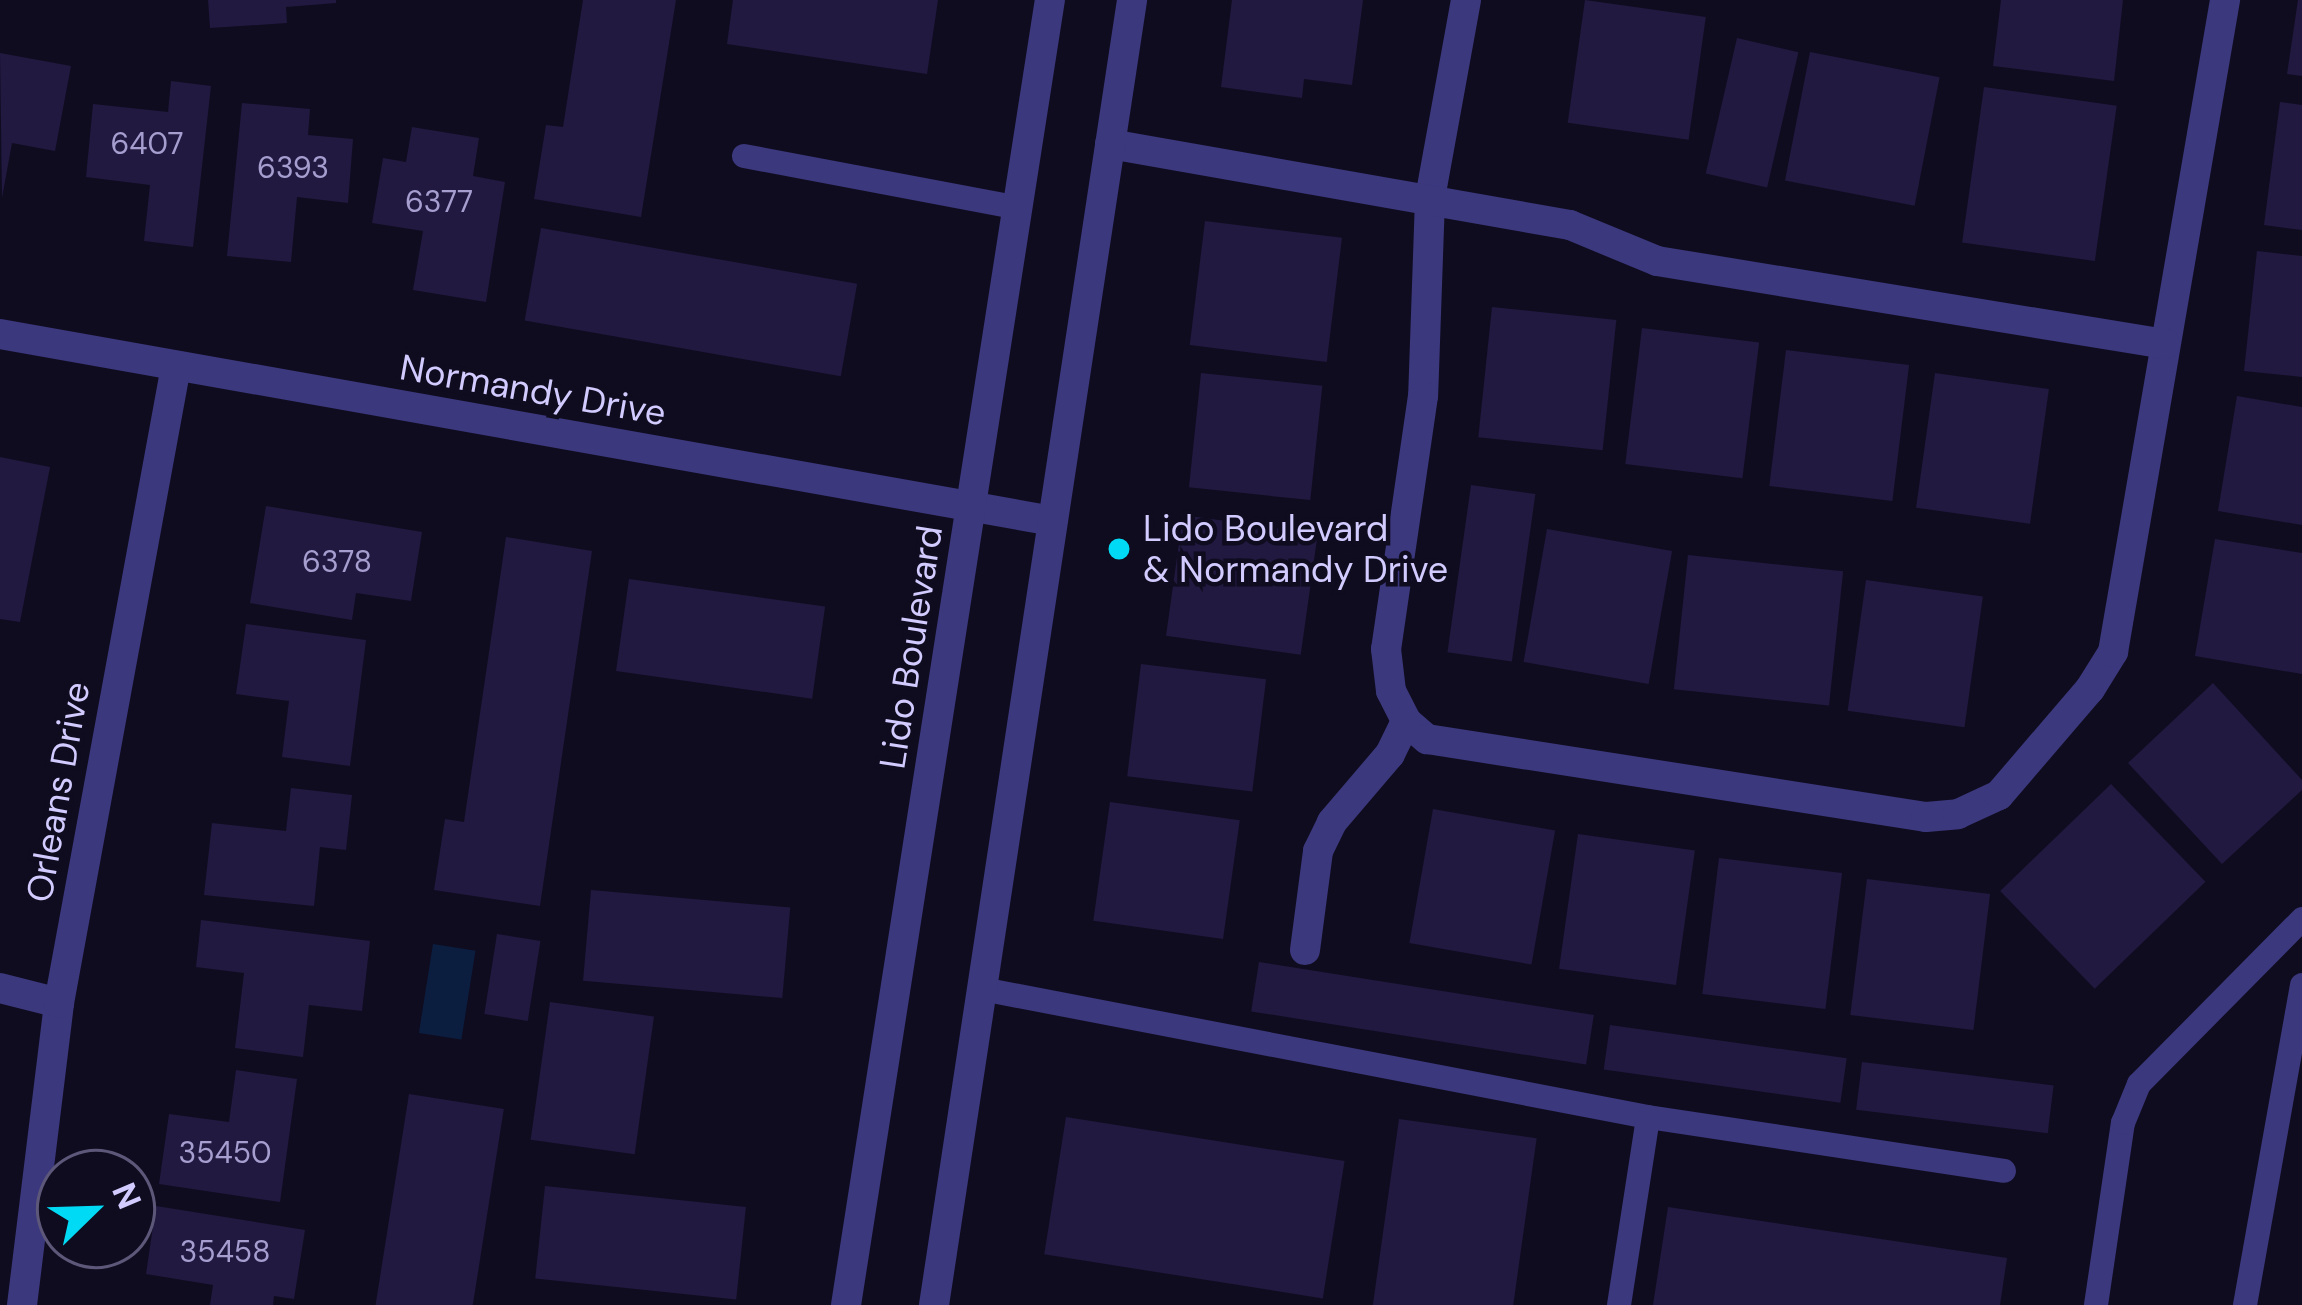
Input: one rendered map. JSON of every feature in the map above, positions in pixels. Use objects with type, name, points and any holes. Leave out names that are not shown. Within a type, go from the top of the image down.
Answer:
[{"type":"street","name":"Lido Boulevard","points":[[846,1305],[1049,0]]},
{"type":"street","points":[[934,1305],[1132,0]]},
{"type":"street","points":[[1466,0],[1430,200],[1424,396],[1386,650],[1391,691],[1406,722],[1427,740],[1927,818],[1958,814],[1999,795],[2090,689],[2113,652],[2224,0]]},
{"type":"street","points":[[1110,143],[1570,225],[1657,261],[2165,344]]},
{"type":"street","name":"Normandy Drive","points":[[0,334],[1053,521]]},
{"type":"street","name":"Orleans Drive","points":[[22,1305],[59,1004],[176,366]]},
{"type":"street","points":[[1305,950],[1318,850],[1332,822],[1390,754],[1406,722]]},
{"type":"street","points":[[0,988],[59,1004]]},
{"type":"lane","points":[[744,156],[1019,208]]},
{"type":"lane","points":[[2096,1305],[2123,1124],[2139,1084],[2302,919]]},
{"type":"lane","points":[[2245,1305],[2302,985]]},
{"type":"lane","points":[[982,989],[1648,1117],[2004,1171]]},
{"type":"lane","points":[[1619,1305],[1648,1117]]},
{"type":"water","points":[[433,944],[475,951],[461,1040],[419,1033]]},
{"type":"building","points":[[208,0],[336,3],[286,7],[287,23],[210,28]]},
{"type":"building","points":[[583,0],[676,0],[641,217],[534,199],[546,125],[563,127]]},
{"type":"building","points":[[733,0],[938,0],[927,74],[727,44]]},
{"type":"building","points":[[1232,0],[1363,0],[1352,85],[1304,79],[1302,98],[1221,87]]},
{"type":"building","points":[[1585,0],[1706,17],[1689,140],[1568,123]]},
{"type":"building","points":[[2001,0],[2123,0],[2114,81],[1993,66]]},
{"type":"building","points":[[2298,0],[2302,0],[2302,76],[2287,74]]},
{"type":"building","points":[[1737,38],[1798,52],[1767,188],[1706,173]]},
{"type":"building","points":[[1810,52],[1940,77],[1915,206],[1785,181]]},
{"type":"building","points":[[0,53],[71,66],[55,151],[12,143],[2,198]]},
{"type":"building","points":[[171,81],[211,86],[193,247],[144,241],[150,185],[86,177],[93,104],[168,112]]},
{"type":"building","points":[[1984,87],[2117,106],[2095,261],[1962,242]]},
{"type":"building","points":[[2280,102],[2302,105],[2302,230],[2264,225]]},
{"type":"building","points":[[242,103],[310,109],[308,135],[353,139],[348,203],[297,197],[291,262],[227,256]]},
{"type":"building","points":[[412,127],[479,138],[473,176],[505,182],[486,302],[413,290],[423,231],[372,223],[383,158],[406,162]]},
{"type":"building","points":[[1205,221],[1342,238],[1327,362],[1190,345]]},
{"type":"building","points":[[541,228],[857,284],[841,376],[525,321]]},
{"type":"building","points":[[2257,251],[2302,256],[2302,377],[2244,371]]},
{"type":"building","points":[[1492,307],[1616,320],[1603,450],[1478,437]]},
{"type":"building","points":[[1642,328],[1759,342],[1742,478],[1625,464]]},
{"type":"building","points":[[1786,350],[1909,365],[1892,501],[1769,486]]},
{"type":"building","points":[[1201,373],[1322,386],[1310,500],[1189,487]]},
{"type":"building","points":[[1935,373],[2049,389],[2030,524],[1916,508]]},
{"type":"building","points":[[2237,396],[2302,407],[2302,525],[2218,511]]},
{"type":"building","points":[[0,457],[50,467],[20,622],[0,619]]},
{"type":"building","points":[[1471,485],[1535,494],[1512,661],[1447,652]]},
{"type":"building","points":[[266,506],[422,532],[411,601],[356,593],[352,620],[250,603]]},
{"type":"building","points":[[1183,515],[1318,534],[1301,655],[1166,636]]},
{"type":"building","points":[[1547,529],[1672,551],[1649,684],[1524,662]]},
{"type":"building","points":[[506,537],[592,551],[540,906],[434,890],[445,819],[464,822]]},
{"type":"building","points":[[2215,539],[2302,553],[2302,674],[2195,656]]},
{"type":"building","points":[[1688,555],[1843,571],[1829,706],[1674,689]]},
{"type":"building","points":[[629,579],[825,607],[812,699],[616,671]]},
{"type":"building","points":[[1866,580],[1983,596],[1964,727],[1848,711]]},
{"type":"building","points":[[246,624],[366,640],[350,766],[282,757],[289,701],[236,694]]},
{"type":"building","points":[[1141,664],[1266,679],[1252,792],[1127,776]]},
{"type":"building","points":[[2213,683],[2302,780],[2302,790],[2222,864],[2128,763]]},
{"type":"building","points":[[2111,784],[2205,882],[2095,989],[2000,891]]},
{"type":"building","points":[[291,788],[352,795],[346,850],[320,847],[314,906],[204,895],[212,823],[286,831]]},
{"type":"building","points":[[1110,802],[1240,820],[1223,939],[1093,921]]},
{"type":"building","points":[[1433,809],[1555,831],[1532,964],[1409,943]]},
{"type":"building","points":[[1578,834],[1695,850],[1676,985],[1559,969]]},
{"type":"building","points":[[1719,858],[1842,873],[1825,1009],[1702,994]]},
{"type":"building","points":[[1867,879],[1990,894],[1973,1030],[1850,1015]]},
{"type":"building","points":[[591,890],[790,907],[782,998],[583,981]]},
{"type":"building","points":[[201,920],[370,941],[362,1011],[309,1005],[303,1057],[235,1048],[244,973],[196,967]]},
{"type":"building","points":[[497,934],[540,941],[528,1021],[484,1014]]},
{"type":"building","points":[[1259,962],[1594,1015],[1586,1064],[1251,1011]]},
{"type":"building","points":[[550,1002],[654,1017],[635,1154],[531,1140]]},
{"type":"building","points":[[1610,1025],[1847,1058],[1840,1103],[1604,1070]]},
{"type":"building","points":[[1862,1062],[2054,1086],[2048,1133],[1856,1110]]},
{"type":"building","points":[[236,1070],[297,1079],[280,1202],[159,1184],[169,1114],[229,1122]]},
{"type":"building","points":[[409,1094],[504,1109],[473,1305],[376,1305]]},
{"type":"building","points":[[1066,1117],[1345,1161],[1323,1298],[1044,1254]]},
{"type":"building","points":[[1399,1119],[1537,1138],[1513,1305],[1373,1305]]},
{"type":"building","points":[[545,1186],[746,1207],[736,1300],[535,1278]]},
{"type":"building","points":[[156,1206],[305,1230],[294,1299],[274,1296],[273,1305],[210,1305],[213,1285],[146,1274],[147,1269],[156,1269]]},
{"type":"building","points":[[1668,1207],[2007,1258],[2000,1305],[1653,1305]]},
{"type":"place","name":"Lido Boulevard & Normandy Drive","points":[[1119,549]]}]
